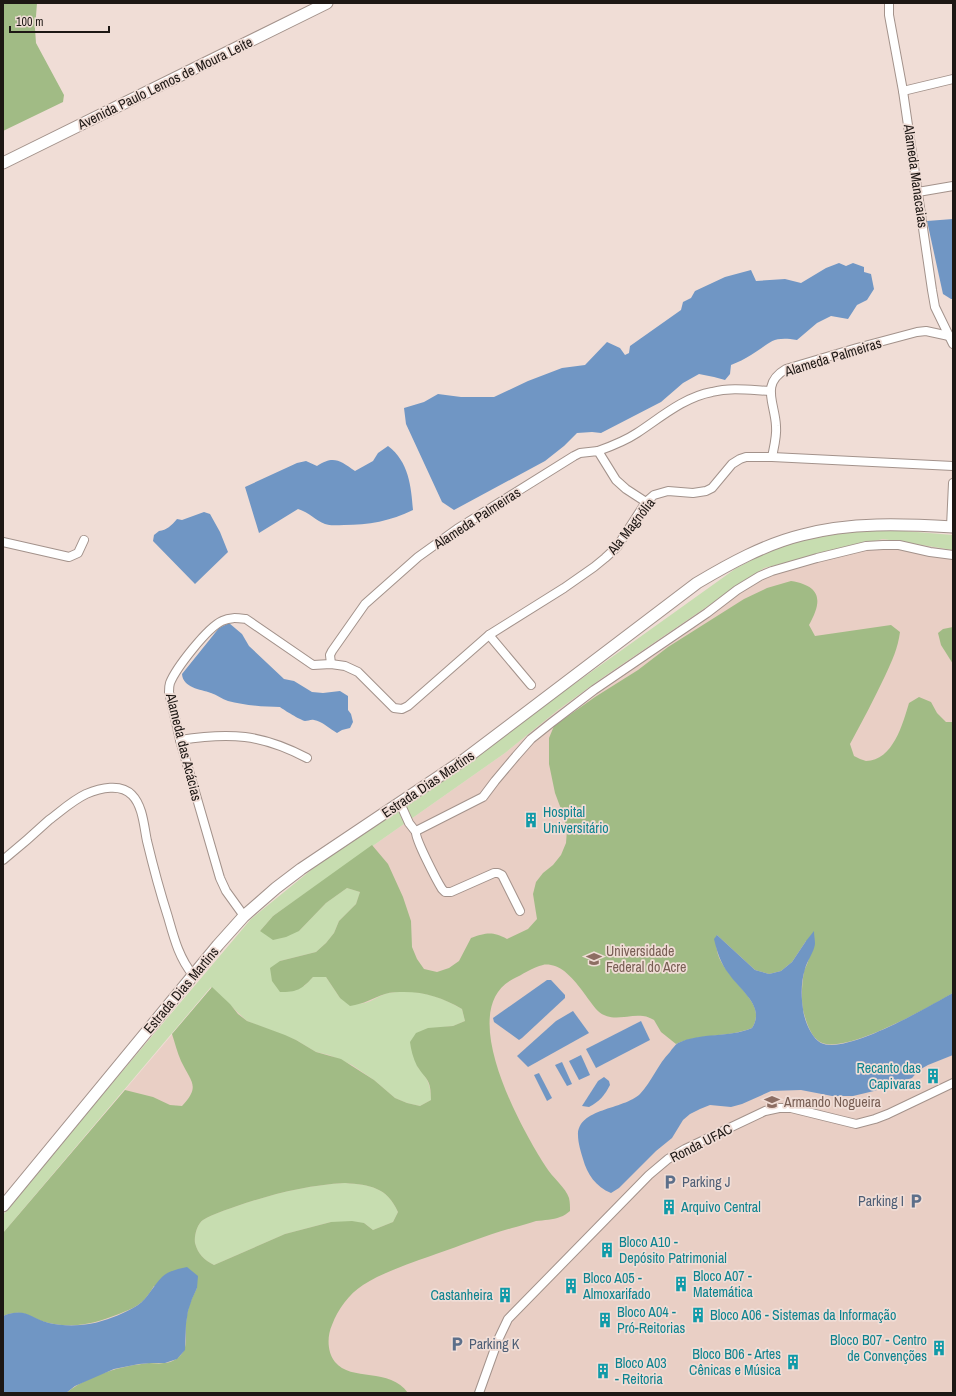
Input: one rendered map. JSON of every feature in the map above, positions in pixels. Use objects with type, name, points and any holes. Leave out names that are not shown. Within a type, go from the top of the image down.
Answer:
[{"type":"street","name":"Avenida Paulo Lemos de Moura Leite","points":[[3,163],[327,3]]},
{"type":"street","name":"Alameda Manacaias","points":[[889,3],[889,15],[904,91],[936,307],[953,344]]},
{"type":"street","points":[[904,91],[953,79]]},
{"type":"street","points":[[918,192],[953,186]]},
{"type":"street","name":"Alameda Palmeiras","points":[[331,664],[330,655],[332,651],[351,625],[361,608],[418,557],[457,529],[574,456],[580,453],[598,451],[616,444],[636,434],[698,396],[710,392],[725,389],[770,391],[774,377],[786,369],[917,332],[926,331],[949,336]]},
{"type":"street","points":[[770,391],[776,428],[776,439],[772,457]]},
{"type":"street","points":[[598,451],[616,480],[626,489],[646,502]]},
{"type":"street","name":"Ala Magnólia","points":[[414,700],[489,635],[594,567],[617,547],[646,502],[654,494],[668,491],[693,493],[706,491],[712,488],[732,464],[746,457],[953,466]]},
{"type":"street","points":[[952,527],[953,483]]},
{"type":"street","name":"Estrada Dias Martins","points":[[3,1206],[192,975],[244,916],[276,888],[301,869],[465,759],[506,729],[696,583],[758,550],[800,535],[861,525],[891,524],[952,527]]},
{"type":"street","points":[[3,542],[69,557],[78,553],[84,540]]},
{"type":"street","points":[[416,832],[420,828],[483,798],[516,756],[532,739],[551,723],[594,690],[707,613],[737,590],[760,576],[795,564],[866,546],[883,544],[953,555]]},
{"type":"street","name":"Alameda das Acácias","points":[[244,916],[226,891],[220,878],[180,740],[169,692],[170,684],[185,660],[213,626],[228,618],[246,619],[313,665],[319,666],[331,664],[345,666],[358,672],[394,708],[402,709],[414,700]]},
{"type":"street","points":[[489,635],[531,685]]},
{"type":"street","points":[[180,740],[204,736],[239,735],[287,747],[307,758]]},
{"type":"street","points":[[3,860],[71,803],[86,794],[110,788],[120,788],[128,791],[138,803],[162,897],[177,948],[182,960],[192,975]]},
{"type":"street","points":[[400,803],[409,823],[416,832],[422,848],[444,892],[451,892],[494,873],[498,873],[502,875],[520,911]]},
{"type":"street","name":"Ronda UFAC","points":[[479,1393],[498,1340],[508,1319],[643,1180],[668,1159],[685,1149],[765,1111],[779,1108],[791,1108],[856,1124],[888,1114],[953,1083]]},
{"type":"shaded area","name":"Universidade Federal do Acre","points":[[883,539],[953,550],[953,1393],[3,1393],[3,1233],[273,916],[505,753],[558,710],[602,678],[764,568]]},
{"type":"green space","points":[[3,3],[37,3],[35,29],[36,43],[64,95],[63,102],[3,131]]},
{"type":"green space","points":[[881,529],[953,535],[953,550],[883,539],[764,568],[602,678],[558,710],[505,753],[273,916],[260,931],[299,931],[326,903],[347,888],[360,892],[356,904],[339,921],[334,933],[316,952],[280,961],[304,986],[313,977],[326,977],[340,998],[352,1002],[365,1003],[388,993],[407,991],[435,996],[462,1009],[465,1021],[453,1026],[427,1029],[417,1066],[428,1082],[431,1100],[420,1106],[395,1098],[374,1080],[352,1065],[329,1055],[316,1052],[296,1040],[247,1021],[211,987],[3,1233],[3,1215],[251,919],[316,866],[443,778],[735,569],[778,546],[827,532]]},
{"type":"green space","points":[[791,581],[808,586],[814,591],[817,601],[816,608],[809,625],[815,636],[891,625],[900,632],[890,665],[850,744],[854,756],[866,761],[883,755],[890,748],[900,730],[909,703],[919,697],[931,702],[937,713],[946,722],[953,722],[953,993],[887,1028],[866,1036],[847,1042],[831,1044],[820,1042],[811,1032],[803,1010],[802,996],[804,971],[809,956],[806,941],[792,962],[781,971],[769,974],[755,970],[717,935],[717,948],[720,959],[731,976],[751,1001],[755,1009],[755,1022],[752,1028],[743,1031],[695,1038],[676,1044],[661,1032],[654,1020],[648,1017],[609,1017],[602,1014],[596,1009],[574,981],[560,968],[547,965],[535,967],[513,979],[496,994],[490,1016],[491,1042],[498,1070],[509,1099],[535,1150],[567,1194],[570,1211],[557,1218],[536,1221],[496,1233],[399,1268],[371,1280],[358,1289],[344,1302],[330,1329],[329,1349],[332,1358],[342,1368],[351,1372],[391,1380],[400,1385],[408,1393],[66,1393],[85,1381],[105,1372],[138,1364],[167,1363],[173,1361],[183,1353],[186,1341],[187,1314],[191,1300],[197,1288],[154,1286],[145,1299],[136,1306],[119,1314],[85,1324],[58,1325],[42,1321],[22,1313],[3,1316],[3,1233],[125,1090],[153,1097],[170,1105],[182,1106],[188,1099],[193,1089],[191,1079],[180,1058],[172,1034],[212,987],[238,1014],[247,1021],[285,1035],[316,1052],[341,1059],[374,1080],[395,1098],[420,1106],[431,1100],[428,1081],[417,1066],[412,1054],[410,1042],[416,1033],[428,1028],[453,1026],[465,1021],[462,1009],[434,996],[404,992],[387,993],[350,1006],[340,998],[326,977],[313,977],[305,985],[295,991],[280,992],[272,981],[270,968],[280,961],[316,952],[334,933],[339,921],[356,904],[360,892],[347,888],[326,903],[299,931],[286,937],[273,940],[260,931],[273,916],[372,845],[388,864],[403,897],[411,921],[412,947],[417,959],[424,969],[437,972],[449,968],[459,961],[471,938],[493,934],[507,939],[528,929],[537,919],[533,894],[536,882],[561,855],[566,843],[567,830],[555,793],[549,764],[549,738],[554,726],[595,697],[638,670],[668,647],[744,599],[767,588]],"holes":[[[345,1183],[370,1186],[383,1192],[389,1197],[398,1212],[393,1222],[373,1230],[364,1223],[352,1221],[331,1222],[285,1234],[214,1265],[207,1261],[196,1247],[195,1237],[199,1224],[203,1220],[215,1214],[277,1194],[317,1186]]]},
{"type":"green space","points":[[953,627],[953,664],[941,645],[938,633],[943,629]]},
{"type":"green space","points":[[345,1183],[370,1186],[383,1192],[389,1197],[398,1212],[393,1222],[373,1230],[364,1223],[331,1222],[285,1234],[214,1265],[202,1256],[196,1247],[195,1237],[199,1224],[203,1220],[215,1214],[277,1194],[317,1186]]},
{"type":"water","points":[[953,219],[953,299],[951,299],[943,294],[927,221]]},
{"type":"water","points":[[839,263],[846,266],[853,263],[864,267],[864,272],[871,274],[874,289],[867,300],[857,305],[848,319],[831,316],[817,323],[797,340],[776,340],[731,365],[730,374],[725,380],[699,374],[683,383],[661,402],[601,433],[577,433],[564,446],[545,461],[454,510],[442,502],[406,424],[404,408],[424,402],[438,394],[461,397],[494,397],[528,381],[562,368],[585,365],[607,342],[620,348],[625,355],[629,353],[630,346],[681,310],[683,302],[691,298],[695,291],[725,277],[751,270],[756,281],[785,279],[801,283],[826,268]]},
{"type":"water","points":[[388,446],[395,452],[405,467],[410,483],[413,510],[379,522],[327,525],[306,512],[298,509],[259,533],[245,487],[297,463],[306,461],[317,466],[333,460],[345,464],[355,471],[373,461],[378,453]]},
{"type":"water","points":[[204,512],[210,514],[220,532],[228,552],[195,584],[153,541],[154,535],[169,527],[177,519],[182,520]]},
{"type":"water","points":[[229,623],[242,634],[249,646],[284,679],[294,681],[312,692],[323,693],[340,691],[348,696],[348,710],[351,714],[353,722],[350,728],[337,733],[320,722],[313,720],[305,721],[280,707],[254,706],[228,701],[193,687],[185,682],[182,674],[219,628]]},
{"type":"water","points":[[814,931],[815,944],[806,966],[802,984],[802,1004],[806,1023],[817,1041],[833,1045],[868,1036],[908,1018],[953,993],[953,1055],[919,1070],[912,1078],[874,1091],[853,1096],[832,1096],[801,1090],[771,1091],[742,1104],[731,1107],[710,1105],[690,1114],[683,1120],[672,1138],[656,1151],[619,1188],[611,1193],[597,1184],[587,1170],[578,1141],[580,1126],[585,1119],[593,1114],[632,1099],[640,1094],[662,1062],[678,1043],[696,1037],[734,1033],[752,1028],[756,1016],[755,1010],[750,999],[726,970],[718,953],[714,939],[717,935],[755,970],[769,974],[781,971],[792,962]]},
{"type":"water","points":[[547,980],[551,980],[565,995],[565,998],[522,1038],[519,1040],[494,1022],[493,1018]]},
{"type":"water","points":[[573,1011],[589,1033],[528,1067],[517,1056],[556,1021]]},
{"type":"water","points":[[641,1021],[650,1040],[596,1068],[586,1049]]},
{"type":"water","points":[[581,1055],[590,1075],[579,1080],[569,1061]]},
{"type":"water","points":[[562,1062],[572,1084],[567,1086],[555,1065]]},
{"type":"water","points":[[539,1073],[552,1098],[547,1101],[534,1075]]},
{"type":"water","points":[[604,1077],[609,1081],[610,1085],[604,1095],[596,1103],[589,1107],[582,1106],[598,1081]]},
{"type":"water","points":[[187,1267],[198,1276],[197,1288],[188,1311],[185,1350],[177,1359],[165,1363],[139,1364],[114,1369],[75,1386],[66,1393],[3,1393],[3,1316],[22,1313],[49,1323],[84,1325],[95,1323],[121,1314],[138,1305],[145,1299],[164,1275],[173,1270]]},
{"type":"place","name":"Hospital Universitário","points":[[531,820]]},
{"type":"place","name":"Universidade Federal do Acre","points":[[594,959]]},
{"type":"place","name":"Recanto das Capivaras","points":[[933,1076]]},
{"type":"place","name":"Armando Nogueira","points":[[772,1102]]},
{"type":"place","name":"Parking J","points":[[670,1182]]},
{"type":"place","name":"Parking I","points":[[916,1201]]},
{"type":"place","name":"Arquivo Central","points":[[669,1207]]},
{"type":"place","name":"Bloco A10 - Depósito Patrimonial","points":[[607,1250]]},
{"type":"place","name":"Bloco A07 - Matemática","points":[[681,1284]]},
{"type":"place","name":"Bloco A05 - Almoxarifado","points":[[571,1286]]},
{"type":"place","name":"Castanheira","points":[[505,1295]]},
{"type":"place","name":"Bloco A06 - Sistemas da Informação","points":[[698,1315]]},
{"type":"place","name":"Bloco A04 - Pró-Reitorias","points":[[605,1320]]},
{"type":"place","name":"Parking K","points":[[457,1344]]},
{"type":"place","name":"Bloco B07 - Centro de Convenções","points":[[939,1348]]},
{"type":"place","name":"Bloco B06 - Artes Cênicas e Música","points":[[793,1362]]},
{"type":"place","name":"Bloco A03 - Reitoria","points":[[603,1371]]}]
